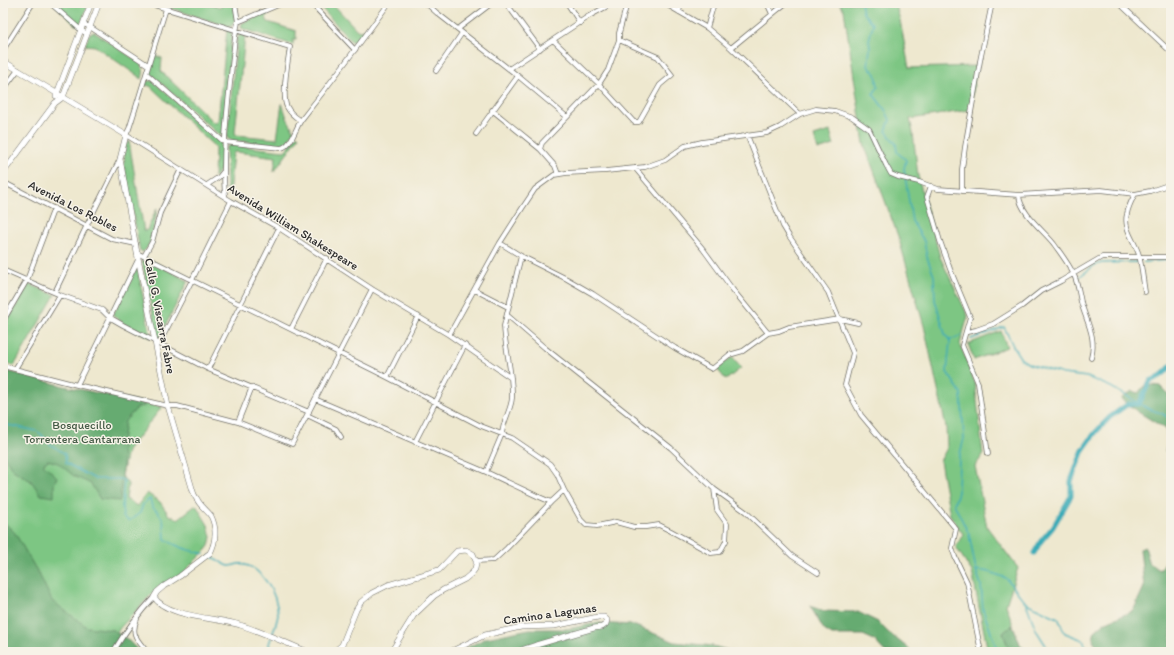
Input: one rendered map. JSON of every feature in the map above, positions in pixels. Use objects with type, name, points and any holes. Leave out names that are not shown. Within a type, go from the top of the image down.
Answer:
[{"type":"street","points":[[3,50],[33,3]]},
{"type":"street","points":[[50,3],[87,34]]},
{"type":"street","points":[[55,103],[56,93],[91,3]]},
{"type":"street","points":[[3,173],[55,103],[63,97],[99,3]]},
{"type":"street","points":[[148,3],[290,47],[285,102],[293,115],[300,120]]},
{"type":"street","points":[[225,196],[223,172],[224,142],[235,37],[238,22],[235,3]]},
{"type":"street","points":[[238,22],[283,3]]},
{"type":"street","points":[[311,3],[355,50]]},
{"type":"street","points":[[147,74],[224,142],[284,148],[296,132],[300,120],[326,89],[389,3]]},
{"type":"street","points":[[426,3],[568,117]]},
{"type":"street","points":[[458,29],[492,3]]},
{"type":"street","points":[[506,3],[540,49]]},
{"type":"street","points":[[567,3],[580,23]]},
{"type":"street","points":[[509,69],[589,16],[613,3]]},
{"type":"street","points":[[540,149],[542,143],[599,84],[608,70],[619,40],[619,33],[626,3]]},
{"type":"street","points":[[664,3],[707,28],[731,48],[800,114]]},
{"type":"street","points":[[679,12],[681,3]]},
{"type":"street","points":[[707,28],[714,3]]},
{"type":"street","points":[[767,3],[772,14]]},
{"type":"street","points":[[731,48],[786,3]]},
{"type":"street","points":[[962,191],[962,170],[965,147],[980,60],[992,3]]},
{"type":"street","points":[[1119,3],[1171,52]]},
{"type":"street","name":"Calle G. Viscarra Fabre","points":[[154,597],[164,586],[205,558],[210,553],[215,539],[214,525],[211,517],[197,500],[192,488],[168,406],[157,343],[137,253],[120,159],[126,135],[147,74],[148,65],[166,8]]},
{"type":"street","points":[[83,24],[148,65]]},
{"type":"street","points":[[436,71],[462,33]]},
{"type":"street","points":[[554,40],[599,84],[634,122],[639,122],[660,85],[672,75],[658,57],[619,40]]},
{"type":"street","points":[[3,61],[56,93]]},
{"type":"street","points":[[3,90],[18,70]]},
{"type":"street","points":[[476,134],[518,76]]},
{"type":"street","name":"Avenida William Shakespeare","points":[[56,93],[231,201],[279,228],[327,258],[372,288],[465,345],[511,378]]},
{"type":"street","points":[[449,336],[500,243],[535,189],[554,175],[645,167],[665,160],[686,146],[702,142],[767,133],[780,128],[800,114],[816,109],[835,111],[852,117],[869,129],[891,174],[938,189],[1019,195],[1102,190],[1135,194],[1171,184]]},
{"type":"street","points":[[492,110],[540,149],[556,166],[558,174]]},
{"type":"street","points":[[748,135],[783,226],[828,292],[853,352],[845,385],[861,415],[956,529],[952,548],[967,582],[981,652]]},
{"type":"street","points":[[55,292],[86,225],[120,159]]},
{"type":"street","points":[[635,168],[703,249],[733,290],[768,333]]},
{"type":"street","points":[[144,256],[152,242],[160,213],[181,169]]},
{"type":"street","points":[[207,185],[219,178],[223,172]]},
{"type":"street","name":"Avenida Los Robles","points":[[3,182],[112,239],[136,244]]},
{"type":"street","points":[[931,186],[927,197],[940,241],[970,317],[967,332],[962,345],[978,384],[988,454]]},
{"type":"street","points":[[1135,194],[1127,214],[1126,223],[1140,257],[1145,292]]},
{"type":"street","points":[[1019,195],[1020,202],[1025,211],[1053,244],[1078,284],[1081,302],[1094,342],[1091,358]]},
{"type":"street","points":[[157,343],[192,280],[231,201]]},
{"type":"street","points":[[3,320],[27,280],[54,208]]},
{"type":"street","points":[[208,369],[279,228]]},
{"type":"street","points":[[500,243],[521,256],[568,279],[675,348],[712,369],[730,356],[744,351],[768,333],[780,331],[789,327],[840,319],[858,323]]},
{"type":"street","points":[[137,253],[387,377],[481,426],[512,438],[550,464],[557,474],[581,520],[586,525],[597,526],[616,522],[634,527],[659,525],[671,530],[711,553],[720,552],[726,541],[727,524],[717,510],[714,489]]},
{"type":"street","points":[[486,472],[502,434],[502,427],[512,398],[511,378],[504,335],[504,326],[521,256]]},
{"type":"street","points":[[967,332],[993,324],[1022,306],[1040,291],[1102,257],[1171,256]]},
{"type":"street","points":[[291,329],[327,258]]},
{"type":"street","points":[[77,385],[139,259]]},
{"type":"street","points":[[3,270],[102,310],[110,317],[208,369],[308,414],[336,429],[341,437]]},
{"type":"street","points":[[3,366],[77,385],[168,406],[176,406],[238,422],[292,444],[372,288]]},
{"type":"street","points":[[475,290],[508,308]]},
{"type":"street","points":[[15,369],[60,294]]},
{"type":"street","points":[[507,315],[545,348],[671,448],[714,489],[746,512],[792,556],[818,573]]},
{"type":"street","points":[[387,377],[418,316]]},
{"type":"street","points":[[416,442],[465,345]]},
{"type":"street","points":[[238,422],[252,388]]},
{"type":"street","points":[[316,399],[486,472],[551,502]]},
{"type":"street","points":[[476,562],[494,560],[564,490]]},
{"type":"street","points":[[334,652],[342,645],[356,610],[361,602],[372,592],[388,585],[434,573],[458,551],[462,549],[470,551],[475,556],[475,569],[468,577],[434,596],[414,615],[391,652]]},
{"type":"street","points":[[113,652],[123,635],[154,597],[157,602],[173,610],[200,618],[225,621],[240,625],[308,652]]},
{"type":"street","points":[[144,608],[136,621],[134,629],[135,635],[147,652]]},
{"type":"street","name":"Camino a Lagunas","points":[[450,652],[485,634],[504,630],[522,627],[554,626],[598,617],[604,617],[607,620],[606,624],[602,627],[536,645],[518,652]]},
{"type":"street","points":[[342,645],[344,652]]},
{"type":"green space","points":[[53,3],[89,3],[81,23],[75,25]]},
{"type":"green space","points":[[155,3],[206,3],[220,7],[223,3],[234,3],[235,19],[232,26],[229,27]]},
{"type":"green space","points":[[317,3],[332,3],[357,30],[365,30],[355,42],[351,41]]},
{"type":"green space","points":[[839,3],[895,3],[900,20],[909,68],[977,66],[970,110],[910,119],[918,176],[940,257],[968,316],[960,344],[975,383],[983,455],[975,466],[987,527],[1018,568],[1006,605],[1013,625],[1003,633],[1010,652],[988,652],[972,572],[956,547],[963,534],[950,515],[940,461],[947,448],[946,427],[924,326],[898,236],[864,144],[844,10]]},
{"type":"green space","points":[[264,13],[268,14],[266,18],[268,22],[296,31],[296,40],[293,40],[293,45],[241,28],[242,23]]},
{"type":"green space","points":[[227,29],[231,31],[232,34],[223,134],[218,134],[150,73],[150,68],[154,56],[162,58],[161,71],[213,122],[216,123],[218,121]]},
{"type":"green space","points":[[94,32],[140,63],[143,71],[142,79],[95,46],[85,45],[90,33]]},
{"type":"green space","points":[[241,34],[245,36],[235,132],[236,135],[277,139],[282,103],[287,118],[294,131],[285,143],[279,145],[230,140],[227,138],[237,38]]},
{"type":"green space","points":[[147,81],[153,81],[220,141],[222,164],[219,172],[214,178],[215,147],[150,86],[145,85]]},
{"type":"green space","points":[[830,131],[834,145],[818,150],[814,136]]},
{"type":"green space","points":[[297,135],[299,137],[274,172],[276,157],[236,152],[233,153],[229,195],[227,193],[226,148],[230,145],[284,151]]},
{"type":"green space","points":[[129,141],[144,231],[147,230],[157,208],[151,238],[149,244],[143,252],[140,251],[124,164],[125,146]]},
{"type":"green space","points":[[144,257],[188,281],[158,340],[142,261]]},
{"type":"green space","points":[[137,266],[151,338],[125,325],[113,315]]},
{"type":"green space","points":[[29,284],[55,295],[14,366],[3,363],[3,328]]},
{"type":"green space","points":[[1001,331],[1007,347],[974,360],[968,344]]},
{"type":"green space","points":[[732,357],[741,368],[726,380],[717,369]]},
{"type":"green space","points":[[3,370],[74,389],[162,407],[127,451],[122,476],[128,484],[126,499],[137,506],[147,493],[160,502],[169,515],[178,519],[196,505],[208,525],[211,537],[209,546],[205,551],[182,574],[157,589],[149,597],[120,628],[105,652],[3,652]]},
{"type":"green space","name":"Bosquecillo Torrentera Cantarrana","points":[[3,370],[64,386],[141,402],[145,406],[138,407],[125,421],[122,442],[123,466],[120,501],[100,499],[91,484],[74,476],[58,463],[48,460],[43,464],[57,477],[54,484],[54,497],[41,495],[31,481],[13,470],[3,454]]},
{"type":"green space","points":[[1144,386],[1160,386],[1169,395],[1169,404],[1171,405],[1171,453],[1165,451],[1167,444],[1166,429],[1138,412],[1121,399],[1132,391],[1138,393]]},
{"type":"green space","points":[[3,521],[15,533],[41,578],[52,601],[87,627],[113,630],[127,639],[140,652],[3,652]]},
{"type":"green space","points":[[1145,547],[1150,564],[1160,570],[1170,555],[1171,556],[1171,652],[1149,652],[1144,648],[1142,652],[1101,652],[1093,640],[1095,630],[1106,622],[1133,611],[1144,587],[1140,549]]},
{"type":"green space","points":[[810,606],[823,611],[858,612],[878,622],[913,652],[885,652],[874,640],[863,635],[832,635],[824,630]]},
{"type":"green space","points":[[597,623],[633,625],[675,642],[713,646],[735,652],[458,652],[486,638],[529,629],[567,629]]},
{"type":"green space","points":[[1013,625],[1020,644],[1026,652],[1010,652],[1003,633]]},
{"type":"waterway","points":[[861,3],[863,13],[873,24],[869,40],[870,48],[868,66],[876,74],[878,87],[873,94],[886,111],[890,120],[886,131],[896,144],[897,152],[906,160],[904,169],[912,221],[924,241],[927,257],[934,276],[935,300],[945,334],[950,341],[947,372],[961,393],[964,438],[959,458],[958,492],[954,504],[969,534],[976,570],[981,585],[983,610],[998,652]]},
{"type":"waterway","points":[[1144,262],[1171,260]]},
{"type":"waterway","points":[[1079,277],[1095,265],[1102,263],[1138,262]]},
{"type":"waterway","points":[[971,339],[1004,327],[1021,359],[1029,364],[1063,374],[1087,377],[1111,387],[1149,409],[1161,413],[1171,419]]},
{"type":"waterway","points":[[950,340],[963,335]]},
{"type":"waterway","points":[[1140,402],[1150,381],[1162,375],[1171,366]]},
{"type":"waterway","points":[[1034,553],[1041,541],[1053,527],[1071,496],[1071,481],[1083,450],[1095,433],[1110,417],[1128,404],[1138,404]]},
{"type":"waterway","points":[[3,424],[37,431],[47,442],[65,454],[66,463],[95,479],[124,480],[122,507],[123,517],[129,521],[140,513],[143,504],[150,499],[152,507],[162,517],[165,539],[179,547],[204,554]]},
{"type":"waterway","points":[[210,556],[229,566],[240,564],[249,566],[262,576],[271,590],[277,606],[278,616],[272,635]]},
{"type":"waterway","points":[[976,570],[990,572],[1006,578],[1026,603],[1036,630],[1050,652]]},
{"type":"waterway","points":[[1026,603],[1058,618],[1065,633],[1083,640],[1088,652]]},
{"type":"waterway","points":[[271,638],[269,644],[271,652]]}]
